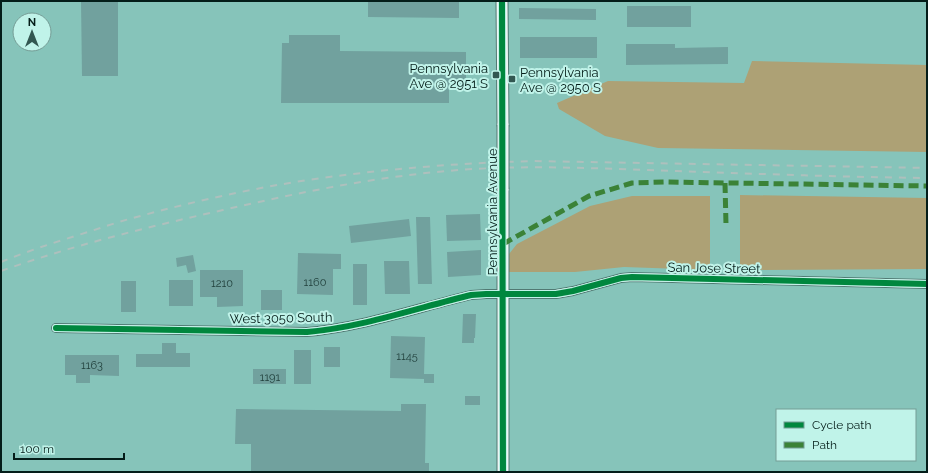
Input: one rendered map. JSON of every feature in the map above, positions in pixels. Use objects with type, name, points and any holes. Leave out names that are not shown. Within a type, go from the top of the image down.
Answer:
[{"type":"street","name":"Pennsylvania Avenue","points":[[502,1],[503,472]]},
{"type":"street","name":"San Jose Street","points":[[503,294],[556,294],[573,291],[620,278],[632,277],[927,284]]},
{"type":"street","name":"West 3050 South","points":[[56,328],[332,330],[472,295],[503,294]]},
{"type":"shaded area","points":[[752,61],[927,65],[927,152],[658,148],[605,136],[559,109],[557,103],[608,81],[744,83]]},
{"type":"shaded area","points":[[740,195],[927,198],[927,269],[740,270]]},
{"type":"shaded area","points":[[632,196],[710,196],[710,270],[624,267],[575,272],[509,272],[509,254],[517,244],[590,206]]},
{"type":"building","points":[[81,1],[118,1],[118,76],[82,76]]},
{"type":"building","points":[[368,1],[459,1],[459,18],[368,17]]},
{"type":"building","points":[[627,6],[691,6],[691,27],[627,27]]},
{"type":"building","points":[[519,8],[596,9],[596,20],[519,19]]},
{"type":"building","points":[[289,35],[340,35],[340,51],[466,52],[466,86],[449,86],[449,103],[281,103],[282,43],[289,43]]},
{"type":"building","points":[[520,37],[597,37],[597,58],[520,58]]},
{"type":"building","points":[[626,44],[675,44],[675,48],[728,47],[728,64],[626,65]]},
{"type":"building","points":[[480,214],[481,240],[447,241],[446,215]]},
{"type":"building","points":[[416,217],[430,217],[432,284],[418,284]]},
{"type":"building","points":[[409,219],[411,236],[351,243],[349,226]]},
{"type":"building","points":[[481,250],[481,275],[448,277],[447,252]]},
{"type":"building","points":[[298,253],[341,254],[341,269],[333,269],[333,295],[297,294]]},
{"type":"building","points":[[193,255],[196,271],[188,273],[186,265],[177,267],[176,258]]},
{"type":"building","points":[[384,261],[409,261],[410,294],[385,294]]},
{"type":"building","points":[[353,264],[367,264],[367,305],[353,305]]},
{"type":"building","points":[[200,270],[243,270],[243,306],[217,307],[217,297],[200,297]]},
{"type":"building","points":[[169,280],[193,280],[193,306],[169,306]]},
{"type":"building","points":[[121,281],[136,281],[136,312],[121,312]]},
{"type":"building","points":[[261,290],[282,290],[282,310],[261,310]]},
{"type":"building","points":[[463,314],[476,314],[474,343],[462,343]]},
{"type":"building","points":[[391,336],[425,337],[424,374],[434,374],[434,383],[424,383],[424,379],[390,378]]},
{"type":"building","points":[[162,343],[176,343],[176,353],[190,353],[190,367],[136,367],[136,354],[162,354]]},
{"type":"building","points":[[324,347],[340,347],[340,367],[324,367]]},
{"type":"building","points":[[294,350],[311,350],[311,384],[294,384]]},
{"type":"building","points":[[65,355],[119,355],[119,376],[90,375],[90,383],[76,383],[76,375],[65,375]]},
{"type":"building","points":[[253,369],[286,369],[286,384],[253,384]]},
{"type":"building","points":[[465,396],[480,396],[480,405],[465,405]]},
{"type":"building","points":[[401,404],[426,404],[425,463],[429,463],[429,472],[251,472],[251,444],[235,444],[236,409],[401,411]]},
{"type":"railway","points":[[1,262],[38,248],[119,222],[198,201],[336,176],[392,170],[477,163],[534,161],[927,168]]},
{"type":"railway","points":[[1,271],[111,237],[223,210],[348,184],[442,171],[550,167],[927,178]]},
{"type":"marked path","points":[[503,244],[589,196],[632,183],[666,182],[927,186]]},
{"type":"marked path","points":[[725,183],[726,225]]},
{"type":"cycle path","points":[[502,1],[503,472]]},
{"type":"cycle path","points":[[56,328],[307,332],[328,330],[369,322],[471,295],[556,294],[621,278],[632,277],[927,284]]},
{"type":"place","name":"Pennsylvania Ave @ 2951 S","points":[[496,75]]},
{"type":"place","name":"Pennsylvania Ave @ 2950 S","points":[[512,79]]}]
